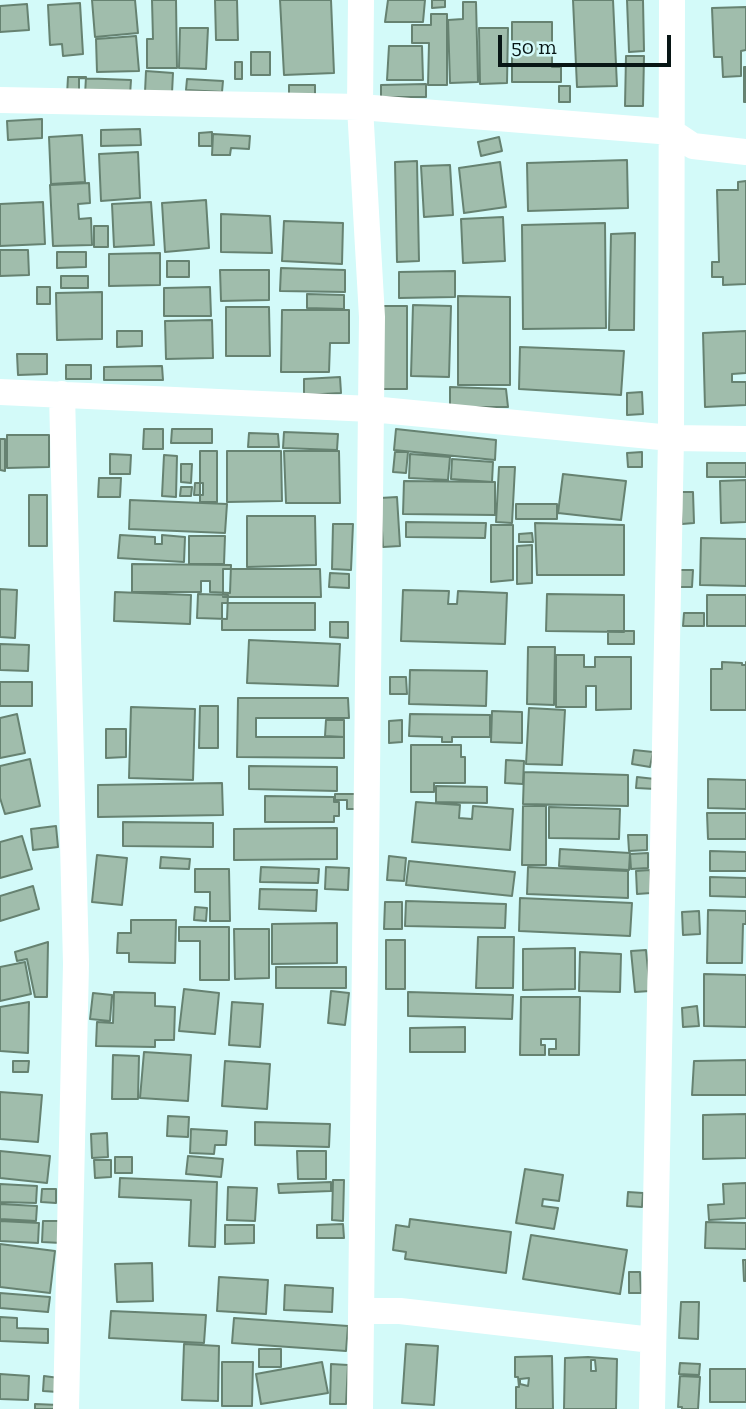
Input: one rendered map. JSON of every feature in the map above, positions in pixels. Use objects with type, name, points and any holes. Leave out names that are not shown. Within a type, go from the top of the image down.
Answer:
[{"type":"street","points":[[360,1409],[372,317],[360,107],[361,0]]},
{"type":"street","points":[[652,1409],[671,438],[672,0]]},
{"type":"street","points":[[0,100],[360,107],[672,132],[693,146],[746,152]]},
{"type":"street","points":[[0,392],[371,409],[671,438],[746,439]]},
{"type":"street","points":[[62,394],[76,964],[66,1409]]},
{"type":"street","points":[[362,1311],[400,1311],[652,1340]]},
{"type":"building","points":[[92,0],[135,0],[138,33],[95,37]]},
{"type":"building","points":[[152,0],[176,0],[177,68],[147,68],[147,39],[153,39]]},
{"type":"building","points":[[215,0],[237,0],[238,40],[216,40]]},
{"type":"building","points":[[280,0],[331,0],[334,73],[284,75]]},
{"type":"building","points":[[388,0],[425,0],[423,22],[385,22]]},
{"type":"building","points":[[432,0],[445,0],[445,7],[432,8]]},
{"type":"building","points":[[573,0],[613,0],[617,86],[577,87]]},
{"type":"building","points":[[627,0],[643,0],[644,51],[629,52]]},
{"type":"building","points":[[463,2],[476,2],[478,82],[450,83],[448,20],[463,19]]},
{"type":"building","points":[[80,3],[83,54],[63,56],[62,44],[50,45],[48,5]]},
{"type":"building","points":[[27,4],[29,30],[0,32],[0,6]]},
{"type":"building","points":[[746,7],[746,50],[741,51],[741,76],[723,77],[722,57],[714,57],[712,8]]},
{"type":"building","points":[[431,14],[447,14],[447,85],[428,85],[429,43],[412,43],[412,25],[431,25]]},
{"type":"building","points":[[512,22],[552,22],[552,67],[561,67],[561,82],[512,82]]},
{"type":"building","points":[[180,28],[208,28],[206,69],[179,68]]},
{"type":"building","points":[[479,28],[508,28],[507,83],[480,84]]},
{"type":"building","points":[[136,36],[139,71],[97,72],[96,39]]},
{"type":"building","points":[[389,46],[422,46],[423,80],[387,80]]},
{"type":"building","points":[[251,52],[270,52],[270,75],[251,75]]},
{"type":"building","points":[[626,56],[644,56],[643,106],[625,106]]},
{"type":"building","points":[[235,62],[242,62],[242,79],[235,79]]},
{"type":"building","points":[[746,67],[746,102],[744,102]]},
{"type":"building","points":[[146,71],[173,73],[172,93],[145,92]]},
{"type":"building","points":[[68,77],[86,77],[85,95],[67,95]]},
{"type":"building","points":[[79,78],[131,80],[130,95],[79,93]]},
{"type":"building","points":[[187,79],[223,81],[222,92],[186,90]]},
{"type":"building","points":[[426,84],[426,97],[381,97],[381,85]]},
{"type":"building","points":[[289,85],[315,85],[315,101],[289,101]]},
{"type":"building","points":[[559,86],[570,86],[570,102],[559,102]]},
{"type":"building","points":[[42,119],[42,138],[8,140],[7,121]]},
{"type":"building","points":[[140,129],[141,145],[101,146],[101,130]]},
{"type":"building","points":[[212,132],[212,146],[199,146],[199,133]]},
{"type":"building","points":[[213,134],[250,136],[249,149],[231,148],[230,155],[212,155]]},
{"type":"building","points":[[82,135],[85,182],[51,184],[49,137]]},
{"type":"building","points":[[499,137],[502,151],[481,156],[478,142]]},
{"type":"building","points":[[138,152],[140,198],[101,201],[99,154]]},
{"type":"building","points":[[627,160],[628,208],[528,211],[527,163]]},
{"type":"building","points":[[417,161],[419,261],[397,262],[395,162]]},
{"type":"building","points":[[500,162],[506,207],[464,213],[459,168]]},
{"type":"building","points":[[450,165],[453,215],[424,217],[421,166]]},
{"type":"building","points":[[746,181],[746,284],[723,285],[723,277],[712,277],[712,262],[719,262],[717,190],[738,190],[738,182]]},
{"type":"building","points":[[89,183],[90,203],[78,204],[79,219],[91,218],[92,245],[53,246],[50,185]]},
{"type":"building","points":[[206,200],[209,248],[165,252],[162,203]]},
{"type":"building","points":[[43,202],[45,244],[0,246],[0,204]]},
{"type":"building","points":[[151,202],[154,245],[114,247],[112,204]]},
{"type":"building","points":[[221,214],[270,216],[272,253],[221,252]]},
{"type":"building","points":[[503,217],[505,261],[463,263],[461,219]]},
{"type":"building","points":[[284,221],[343,223],[342,264],[282,261]]},
{"type":"building","points":[[605,223],[606,328],[523,329],[522,225]]},
{"type":"building","points":[[94,226],[108,226],[108,247],[94,247]]},
{"type":"building","points":[[635,233],[634,330],[609,330],[611,234]]},
{"type":"building","points":[[0,250],[28,250],[29,275],[0,276]]},
{"type":"building","points":[[57,252],[86,252],[86,267],[57,268]]},
{"type":"building","points":[[160,253],[160,285],[109,286],[109,254]]},
{"type":"building","points":[[167,261],[189,261],[189,277],[167,277]]},
{"type":"building","points":[[281,268],[345,270],[345,292],[280,291]]},
{"type":"building","points":[[220,270],[269,270],[269,300],[221,301]]},
{"type":"building","points":[[455,271],[455,297],[399,298],[399,272]]},
{"type":"building","points":[[61,276],[88,276],[88,288],[61,288]]},
{"type":"building","points":[[37,287],[50,287],[50,304],[37,304]]},
{"type":"building","points":[[210,287],[211,316],[164,316],[164,288]]},
{"type":"building","points":[[102,292],[102,339],[57,340],[56,293]]},
{"type":"building","points":[[307,294],[344,295],[344,309],[307,308]]},
{"type":"building","points":[[458,296],[510,297],[510,385],[458,385]]},
{"type":"building","points":[[413,305],[451,306],[449,377],[411,376]]},
{"type":"building","points":[[381,306],[407,306],[407,389],[381,389]]},
{"type":"building","points":[[226,307],[269,307],[270,356],[226,356]]},
{"type":"building","points":[[282,310],[349,310],[349,343],[330,343],[329,372],[281,372]]},
{"type":"building","points":[[212,320],[213,358],[166,359],[165,321]]},
{"type":"building","points":[[117,331],[142,331],[142,346],[117,347]]},
{"type":"building","points":[[746,331],[746,373],[732,374],[732,382],[746,382],[746,405],[705,407],[703,333]]},
{"type":"building","points":[[520,347],[624,351],[621,395],[519,389]]},
{"type":"building","points":[[17,354],[47,354],[47,374],[18,375]]},
{"type":"building","points":[[66,365],[91,365],[91,379],[66,379]]},
{"type":"building","points":[[162,366],[163,380],[104,380],[104,367]]},
{"type":"building","points":[[340,377],[341,393],[304,395],[304,379]]},
{"type":"building","points":[[450,387],[506,389],[508,407],[450,407]]},
{"type":"building","points":[[642,392],[643,414],[627,415],[627,393]]},
{"type":"building","points":[[144,429],[163,429],[163,449],[143,449]]},
{"type":"building","points":[[172,429],[212,429],[212,443],[171,443]]},
{"type":"building","points":[[396,429],[496,440],[495,460],[394,450]]},
{"type":"building","points":[[284,432],[338,434],[337,450],[283,448]]},
{"type":"building","points":[[249,433],[278,434],[279,447],[248,447]]},
{"type":"building","points":[[7,435],[49,435],[49,467],[7,468]]},
{"type":"building","points":[[0,439],[5,439],[5,471],[0,470]]},
{"type":"building","points":[[200,451],[217,451],[217,502],[200,502]]},
{"type":"building","points":[[227,451],[281,451],[282,501],[227,502]]},
{"type":"building","points":[[284,451],[339,451],[340,503],[286,503]]},
{"type":"building","points":[[395,452],[408,452],[406,473],[393,472]]},
{"type":"building","points":[[642,452],[642,467],[628,467],[627,453]]},
{"type":"building","points":[[110,454],[131,455],[130,474],[110,474]]},
{"type":"building","points":[[410,454],[450,457],[448,480],[409,478]]},
{"type":"building","points":[[164,455],[177,456],[176,497],[162,496]]},
{"type":"building","points":[[452,459],[493,462],[492,482],[451,479]]},
{"type":"building","points":[[707,463],[746,463],[746,477],[707,477]]},
{"type":"building","points":[[181,464],[192,464],[191,483],[181,482]]},
{"type":"building","points":[[499,467],[515,467],[512,523],[496,522]]},
{"type":"building","points":[[563,474],[626,481],[621,520],[558,513]]},
{"type":"building","points":[[99,478],[121,478],[120,497],[98,497]]},
{"type":"building","points":[[746,480],[746,522],[721,523],[720,481]]},
{"type":"building","points":[[404,481],[495,482],[495,515],[403,514]]},
{"type":"building","points":[[195,483],[203,483],[203,495],[194,495]]},
{"type":"building","points":[[181,487],[192,487],[191,496],[180,496]]},
{"type":"building","points":[[680,492],[693,492],[694,523],[682,524]]},
{"type":"building","points":[[29,495],[47,495],[47,546],[29,546]]},
{"type":"building","points":[[397,497],[400,546],[383,547],[380,498]]},
{"type":"building","points":[[130,500],[227,504],[225,533],[129,529]]},
{"type":"building","points":[[516,504],[557,504],[557,519],[516,519]]},
{"type":"building","points":[[247,516],[315,516],[316,565],[247,567]]},
{"type":"building","points":[[406,522],[486,523],[485,538],[406,537]]},
{"type":"building","points":[[535,523],[624,525],[624,575],[537,575]]},
{"type":"building","points":[[333,524],[353,524],[351,570],[332,569]]},
{"type":"building","points":[[491,525],[513,525],[513,580],[491,582]]},
{"type":"building","points":[[532,533],[533,542],[519,542],[519,534]]},
{"type":"building","points":[[120,535],[155,537],[155,544],[162,544],[162,535],[185,537],[184,562],[118,558]]},
{"type":"building","points":[[189,536],[225,536],[224,564],[189,564]]},
{"type":"building","points":[[701,538],[746,539],[746,586],[700,585]]},
{"type":"building","points":[[532,545],[532,583],[517,584],[517,546]]},
{"type":"building","points":[[132,564],[231,565],[230,593],[210,592],[210,581],[201,581],[201,592],[132,592]]},
{"type":"building","points":[[223,569],[320,569],[321,597],[223,597]]},
{"type":"building","points":[[674,570],[693,570],[692,587],[674,587]]},
{"type":"building","points":[[330,573],[349,574],[349,588],[329,587]]},
{"type":"building","points":[[0,589],[17,590],[15,638],[0,637]]},
{"type":"building","points":[[403,590],[449,591],[448,604],[457,604],[458,591],[507,593],[505,644],[401,641]]},
{"type":"building","points":[[115,592],[191,595],[190,624],[114,621]]},
{"type":"building","points":[[198,594],[228,595],[227,619],[197,618]]},
{"type":"building","points":[[547,594],[624,595],[624,632],[546,631]]},
{"type":"building","points":[[707,595],[746,595],[746,626],[707,626]]},
{"type":"building","points":[[222,603],[315,603],[315,630],[222,630]]},
{"type":"building","points":[[684,613],[704,613],[704,626],[683,626]]},
{"type":"building","points":[[330,622],[348,622],[348,638],[330,637]]},
{"type":"building","points":[[608,631],[634,631],[634,644],[608,644]]},
{"type":"building","points":[[249,640],[340,644],[338,686],[247,683]]},
{"type":"building","points":[[0,644],[29,645],[28,671],[0,670]]},
{"type":"building","points":[[528,647],[555,647],[554,705],[527,704]]},
{"type":"building","points":[[556,655],[584,655],[584,667],[595,667],[595,657],[631,657],[631,709],[596,710],[596,686],[586,686],[586,707],[556,707]]},
{"type":"building","points":[[722,662],[746,665],[746,710],[711,710],[711,669],[722,669]]},
{"type":"building","points":[[410,670],[487,671],[486,706],[409,704]]},
{"type":"building","points":[[390,677],[406,677],[407,694],[390,694]]},
{"type":"building","points":[[0,682],[32,682],[32,706],[0,706]]},
{"type":"building","points":[[238,698],[348,698],[349,718],[256,718],[256,737],[344,737],[344,758],[237,757]]},
{"type":"building","points":[[200,706],[218,706],[218,748],[199,748]]},
{"type":"building","points":[[131,707],[195,709],[193,780],[129,778]]},
{"type":"building","points":[[529,708],[565,710],[562,765],[526,764]]},
{"type":"building","points":[[492,711],[522,712],[522,743],[491,742]]},
{"type":"building","points":[[17,714],[25,753],[0,758],[0,718]]},
{"type":"building","points":[[410,714],[490,715],[490,737],[452,737],[452,742],[442,742],[442,737],[409,736]]},
{"type":"building","points":[[326,720],[344,720],[344,737],[325,736]]},
{"type":"building","points":[[402,720],[402,742],[389,743],[389,721]]},
{"type":"building","points":[[106,729],[126,729],[126,757],[106,758]]},
{"type":"building","points":[[411,745],[461,745],[461,757],[465,757],[465,783],[434,783],[434,792],[411,792]]},
{"type":"building","points":[[634,750],[653,752],[650,767],[632,764]]},
{"type":"building","points":[[30,759],[40,806],[5,814],[0,798],[0,766]]},
{"type":"building","points":[[506,760],[524,761],[523,784],[505,783]]},
{"type":"building","points":[[249,766],[337,767],[337,791],[249,789]]},
{"type":"building","points":[[524,772],[628,775],[628,806],[523,804]]},
{"type":"building","points":[[637,777],[655,779],[655,789],[636,788]]},
{"type":"building","points":[[708,779],[746,780],[746,809],[708,808]]},
{"type":"building","points":[[222,783],[223,815],[98,817],[98,785]]},
{"type":"building","points":[[436,786],[487,787],[487,803],[436,802]]},
{"type":"building","points":[[335,794],[357,794],[356,809],[347,809],[347,800],[335,800]]},
{"type":"building","points":[[265,796],[334,797],[334,802],[339,802],[339,816],[334,816],[334,822],[265,822]]},
{"type":"building","points":[[416,802],[460,805],[459,818],[472,819],[473,806],[513,809],[510,850],[412,842]]},
{"type":"building","points":[[523,806],[546,806],[546,865],[522,865]]},
{"type":"building","points":[[549,807],[620,809],[619,839],[549,838]]},
{"type":"building","points":[[707,813],[746,813],[746,839],[708,839]]},
{"type":"building","points":[[123,822],[213,823],[213,847],[123,846]]},
{"type":"building","points":[[56,826],[58,847],[33,850],[31,829]]},
{"type":"building","points":[[337,828],[337,859],[234,860],[234,829]]},
{"type":"building","points":[[628,835],[647,835],[647,850],[629,851]]},
{"type":"building","points":[[22,836],[32,869],[0,878],[0,842]]},
{"type":"building","points":[[560,849],[630,853],[629,870],[559,866]]},
{"type":"building","points":[[710,851],[746,852],[746,871],[710,871]]},
{"type":"building","points":[[648,853],[648,868],[631,869],[630,854]]},
{"type":"building","points":[[97,855],[127,858],[122,905],[92,902]]},
{"type":"building","points":[[389,856],[406,858],[404,881],[387,880]]},
{"type":"building","points":[[161,857],[190,859],[189,869],[160,868]]},
{"type":"building","points":[[409,861],[515,872],[512,896],[406,885]]},
{"type":"building","points":[[261,867],[319,869],[318,883],[260,882]]},
{"type":"building","points":[[326,867],[349,868],[348,890],[325,889]]},
{"type":"building","points":[[528,867],[628,871],[628,898],[527,894]]},
{"type":"building","points":[[195,869],[229,869],[230,921],[210,921],[210,892],[195,892]]},
{"type":"building","points":[[650,870],[651,893],[637,894],[636,871]]},
{"type":"building","points":[[710,877],[746,878],[746,897],[710,896]]},
{"type":"building","points":[[33,886],[39,909],[0,921],[0,896]]},
{"type":"building","points":[[260,889],[317,890],[316,911],[259,909]]},
{"type":"building","points":[[520,898],[632,903],[630,936],[519,931]]},
{"type":"building","points":[[406,901],[506,904],[505,928],[405,926]]},
{"type":"building","points":[[385,902],[402,902],[402,929],[384,929]]},
{"type":"building","points":[[195,907],[207,908],[206,921],[194,920]]},
{"type":"building","points":[[708,910],[746,911],[742,963],[707,963]]},
{"type":"building","points":[[699,911],[700,934],[683,935],[682,912]]},
{"type":"building","points":[[131,920],[176,920],[175,963],[129,962],[129,953],[117,953],[118,933],[131,933]]},
{"type":"building","points":[[337,923],[337,963],[272,964],[272,924]]},
{"type":"building","points":[[179,927],[229,927],[229,980],[200,980],[200,941],[179,941]]},
{"type":"building","points":[[234,929],[269,929],[269,978],[235,979]]},
{"type":"building","points":[[478,937],[514,937],[513,988],[476,988]]},
{"type":"building","points":[[386,940],[405,940],[405,989],[386,989]]},
{"type":"building","points":[[48,942],[47,997],[35,997],[27,959],[17,961],[15,952]]},
{"type":"building","points":[[575,948],[575,989],[523,990],[523,949]]},
{"type":"building","points":[[646,950],[650,991],[635,992],[631,951]]},
{"type":"building","points":[[580,952],[621,954],[620,992],[579,991]]},
{"type":"building","points":[[25,962],[31,994],[0,1001],[0,967]]},
{"type":"building","points":[[276,967],[346,967],[346,988],[276,988]]},
{"type":"building","points":[[704,974],[746,975],[746,1027],[704,1026]]},
{"type":"building","points":[[184,989],[219,993],[215,1034],[179,1031]]},
{"type":"building","points":[[331,991],[349,993],[345,1025],[328,1023]]},
{"type":"building","points":[[114,992],[155,993],[155,1006],[175,1007],[174,1040],[155,1040],[155,1047],[96,1046],[97,1022],[113,1023]]},
{"type":"building","points":[[408,992],[513,995],[512,1019],[408,1016]]},
{"type":"building","points":[[93,993],[112,995],[110,1021],[90,1019]]},
{"type":"building","points":[[521,997],[580,997],[579,1055],[549,1055],[549,1049],[556,1049],[556,1039],[541,1039],[541,1045],[545,1045],[545,1055],[520,1055]]},
{"type":"building","points":[[29,1002],[28,1053],[0,1051],[0,1007]]},
{"type":"building","points":[[232,1002],[263,1004],[260,1047],[229,1045]]},
{"type":"building","points":[[697,1006],[699,1026],[683,1027],[682,1008]]},
{"type":"building","points":[[465,1027],[465,1052],[410,1052],[410,1028]]},
{"type":"building","points":[[144,1052],[191,1055],[188,1101],[140,1098]]},
{"type":"building","points":[[113,1055],[139,1056],[138,1099],[112,1099]]},
{"type":"building","points":[[746,1060],[746,1095],[692,1095],[694,1061]]},
{"type":"building","points":[[13,1061],[29,1061],[28,1072],[13,1072]]},
{"type":"building","points":[[225,1061],[270,1064],[267,1109],[222,1106]]},
{"type":"building","points":[[0,1092],[42,1095],[38,1142],[0,1139]]},
{"type":"building","points":[[746,1114],[746,1158],[703,1159],[703,1115]]},
{"type":"building","points":[[168,1116],[189,1117],[188,1137],[167,1136]]},
{"type":"building","points":[[255,1122],[330,1124],[329,1147],[255,1145]]},
{"type":"building","points":[[191,1129],[227,1131],[226,1145],[215,1145],[214,1154],[190,1153]]},
{"type":"building","points":[[107,1133],[108,1157],[92,1158],[91,1134]]},
{"type":"building","points":[[0,1151],[50,1156],[47,1183],[0,1178]]},
{"type":"building","points":[[297,1151],[326,1151],[326,1179],[298,1179]]},
{"type":"building","points":[[188,1156],[223,1159],[221,1177],[186,1174]]},
{"type":"building","points":[[115,1157],[132,1157],[132,1173],[115,1173]]},
{"type":"building","points":[[94,1160],[111,1160],[111,1177],[95,1178]]},
{"type":"building","points":[[525,1169],[563,1175],[559,1201],[543,1199],[542,1206],[558,1208],[554,1229],[516,1223]]},
{"type":"building","points":[[120,1178],[217,1182],[215,1247],[189,1246],[191,1200],[119,1197]]},
{"type":"building","points":[[333,1180],[344,1180],[343,1221],[332,1220]]},
{"type":"building","points":[[331,1182],[331,1191],[279,1193],[278,1184]]},
{"type":"building","points":[[746,1183],[746,1218],[709,1220],[708,1205],[724,1204],[723,1184]]},
{"type":"building","points":[[0,1184],[37,1186],[36,1203],[0,1202]]},
{"type":"building","points":[[228,1187],[257,1188],[255,1221],[227,1220]]},
{"type":"building","points":[[42,1189],[56,1189],[56,1203],[41,1202]]},
{"type":"building","points":[[628,1192],[643,1193],[642,1207],[627,1206]]},
{"type":"building","points":[[0,1204],[37,1206],[36,1221],[0,1219]]},
{"type":"building","points":[[410,1219],[511,1232],[506,1273],[405,1259],[406,1252],[393,1250],[396,1225],[409,1227]]},
{"type":"building","points":[[0,1221],[39,1223],[38,1243],[0,1241]]},
{"type":"building","points":[[43,1221],[61,1221],[61,1243],[42,1242]]},
{"type":"building","points":[[706,1222],[746,1223],[746,1249],[705,1248]]},
{"type":"building","points":[[343,1224],[344,1238],[317,1238],[317,1225]]},
{"type":"building","points":[[225,1225],[254,1225],[254,1243],[225,1244]]},
{"type":"building","points":[[531,1235],[627,1250],[620,1294],[523,1279]]},
{"type":"building","points":[[0,1244],[55,1251],[50,1293],[0,1287]]},
{"type":"building","points":[[743,1260],[746,1260],[746,1281],[744,1281]]},
{"type":"building","points":[[152,1263],[153,1301],[117,1302],[115,1264]]},
{"type":"building","points":[[629,1272],[640,1272],[641,1293],[629,1293]]},
{"type":"building","points":[[219,1277],[268,1280],[266,1314],[217,1311]]},
{"type":"building","points":[[285,1285],[333,1288],[332,1312],[284,1310]]},
{"type":"building","points":[[0,1293],[50,1297],[48,1312],[0,1308]]},
{"type":"building","points":[[681,1302],[699,1302],[698,1339],[679,1338]]},
{"type":"building","points":[[111,1311],[206,1315],[204,1343],[109,1338]]},
{"type":"building","points":[[0,1317],[17,1318],[17,1328],[48,1329],[48,1343],[0,1341]]},
{"type":"building","points":[[234,1318],[348,1326],[346,1351],[232,1343]]},
{"type":"building","points":[[184,1344],[219,1346],[218,1401],[182,1400]]},
{"type":"building","points":[[406,1344],[438,1346],[434,1405],[402,1403]]},
{"type":"building","points":[[259,1349],[281,1349],[281,1367],[259,1367]]},
{"type":"building","points":[[552,1356],[553,1409],[516,1409],[516,1387],[519,1387],[518,1377],[515,1377],[515,1357]],"holes":[[[529,1378],[528,1386],[520,1384],[520,1379]]]},
{"type":"building","points":[[565,1358],[617,1359],[616,1409],[564,1409]],"holes":[[[591,1360],[595,1360],[596,1371],[591,1371]]]},
{"type":"building","points":[[222,1362],[253,1362],[252,1406],[222,1406]]},
{"type":"building","points":[[322,1362],[328,1393],[261,1404],[256,1374]]},
{"type":"building","points":[[680,1363],[700,1364],[699,1375],[679,1374]]},
{"type":"building","points":[[331,1364],[348,1365],[346,1404],[330,1404]]},
{"type":"building","points":[[710,1369],[746,1369],[746,1402],[710,1402]]},
{"type":"building","points":[[0,1374],[29,1376],[28,1400],[0,1399]]},
{"type":"building","points":[[44,1376],[59,1378],[58,1392],[43,1391]]},
{"type":"building","points":[[680,1376],[700,1377],[698,1409],[678,1407]]},
{"type":"building","points":[[35,1404],[59,1405],[59,1409],[35,1409]]}]
